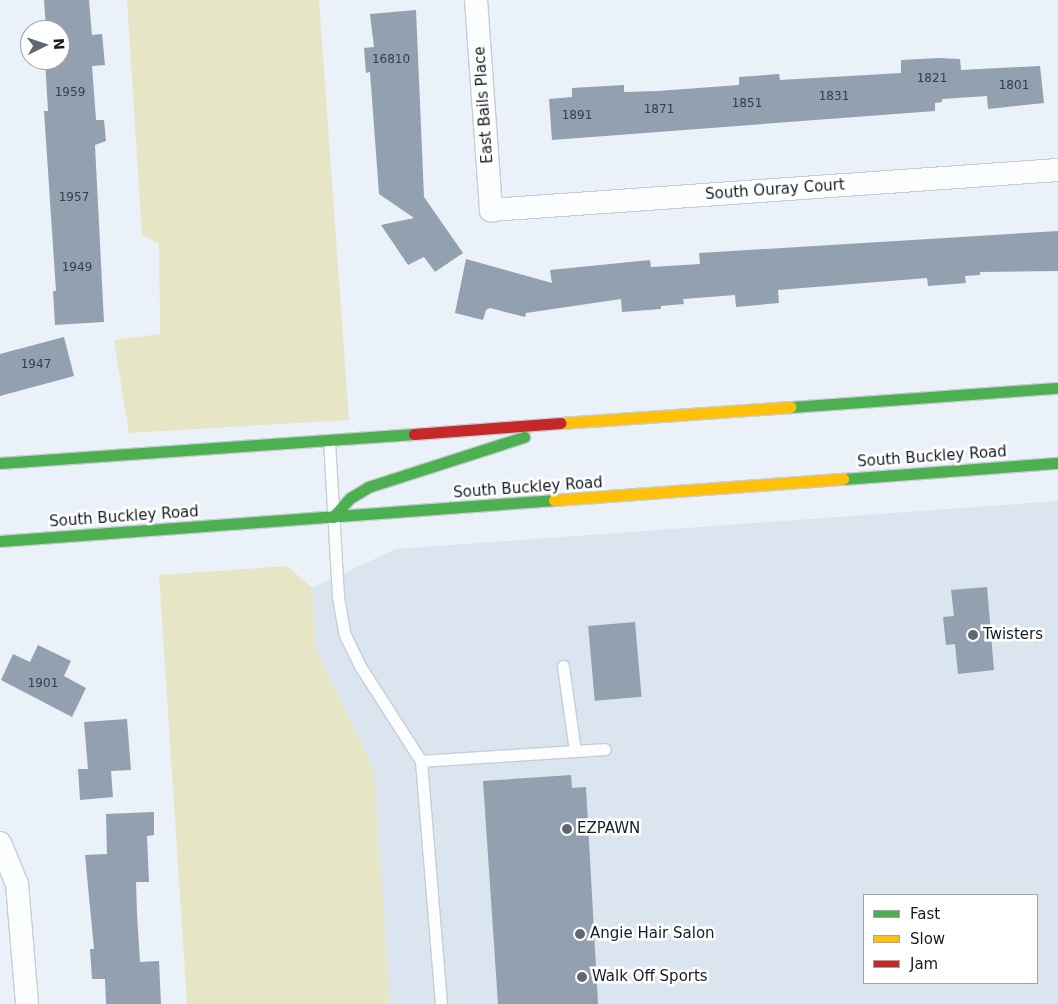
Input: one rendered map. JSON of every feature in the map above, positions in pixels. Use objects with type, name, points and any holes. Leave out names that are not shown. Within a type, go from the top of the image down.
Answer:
[{"type":"main road","points":[[0,463],[1058,388]]},
{"type":"main road","points":[[333,517],[350,498],[368,487],[565,423]]},
{"type":"main road","name":"South Buckley Road","points":[[0,541],[1058,463]]},
{"type":"street","name":"East Bails Place","points":[[476,0],[491,210]]},
{"type":"street","name":"South Ouray Court","points":[[491,210],[1058,170]]},
{"type":"street","points":[[0,843],[11,864],[18,890],[27,1004]]},
{"type":"lane","points":[[329,440],[338,598],[345,635],[360,666],[421,761],[441,1004]]},
{"type":"lane","points":[[563,666],[575,751]]},
{"type":"lane","points":[[421,761],[606,749]]},
{"type":"shaded area","points":[[1058,501],[1058,1004],[390,1004],[374,770],[316,649],[312,588],[396,549]]},
{"type":"green space","points":[[127,0],[319,0],[349,420],[129,433],[114,340],[160,334],[159,244],[142,235]]},
{"type":"green space","points":[[287,566],[312,588],[316,649],[374,770],[390,1004],[187,1004],[159,575]]},
{"type":"building","points":[[44,0],[89,0],[92,35],[102,34],[105,65],[92,66],[96,120],[104,120],[106,141],[95,145],[104,322],[55,325],[53,291],[56,291],[44,111],[48,111],[46,70],[70,70],[70,20],[45,20]]},
{"type":"building","points":[[416,10],[424,197],[463,253],[435,272],[424,257],[408,265],[381,225],[414,218],[379,194],[370,72],[366,73],[364,48],[374,47],[370,14]]},
{"type":"building","points":[[960,59],[961,70],[1040,66],[1044,103],[988,109],[987,96],[942,99],[942,102],[935,103],[935,111],[552,140],[549,99],[572,97],[572,88],[624,85],[624,92],[658,91],[739,85],[739,77],[779,74],[780,80],[901,73],[901,60]]},
{"type":"building","points":[[1058,231],[1058,271],[980,272],[980,275],[965,276],[966,283],[928,286],[927,278],[778,290],[779,303],[736,307],[735,295],[683,299],[684,304],[661,306],[661,309],[622,312],[621,299],[526,313],[525,317],[490,308],[486,310],[483,320],[455,313],[466,259],[552,283],[550,270],[650,260],[651,267],[700,264],[699,253]]},
{"type":"building","points":[[64,337],[74,376],[0,396],[0,354]]},
{"type":"building","points":[[987,587],[994,670],[958,674],[955,644],[946,645],[943,617],[954,616],[951,590]]},
{"type":"building","points":[[635,622],[642,697],[595,701],[588,626]]},
{"type":"building","points":[[38,645],[71,661],[64,676],[86,688],[72,717],[1,680],[13,654],[30,662]]},
{"type":"building","points":[[127,719],[131,770],[111,771],[113,797],[80,800],[78,769],[88,769],[84,722]]},
{"type":"building","points":[[571,775],[572,788],[586,787],[598,1004],[498,1004],[483,781]]},
{"type":"building","points":[[154,812],[154,835],[147,836],[149,882],[136,882],[137,914],[140,962],[159,961],[161,1004],[106,1004],[105,979],[92,979],[90,949],[94,949],[85,855],[107,854],[106,814]]},
{"type":"traffic: fast","points":[[790,407],[1058,388]]},
{"type":"traffic: fast","points":[[0,463],[414,434]]},
{"type":"traffic: fast","points":[[333,517],[350,498],[368,487],[524,437]]},
{"type":"traffic: fast","points":[[843,479],[1058,463]]},
{"type":"traffic: fast","points":[[0,541],[554,500]]},
{"type":"traffic: slow","points":[[561,423],[790,407]]},
{"type":"traffic: slow","points":[[554,500],[843,479]]},
{"type":"traffic: jam","points":[[414,434],[561,423]]},
{"type":"place","name":"Twisters","points":[[973,635]]},
{"type":"place","name":"EZPAWN","points":[[567,829]]},
{"type":"place","name":"Angie Hair Salon","points":[[580,934]]},
{"type":"place","name":"Walk Off Sports","points":[[582,977]]}]
